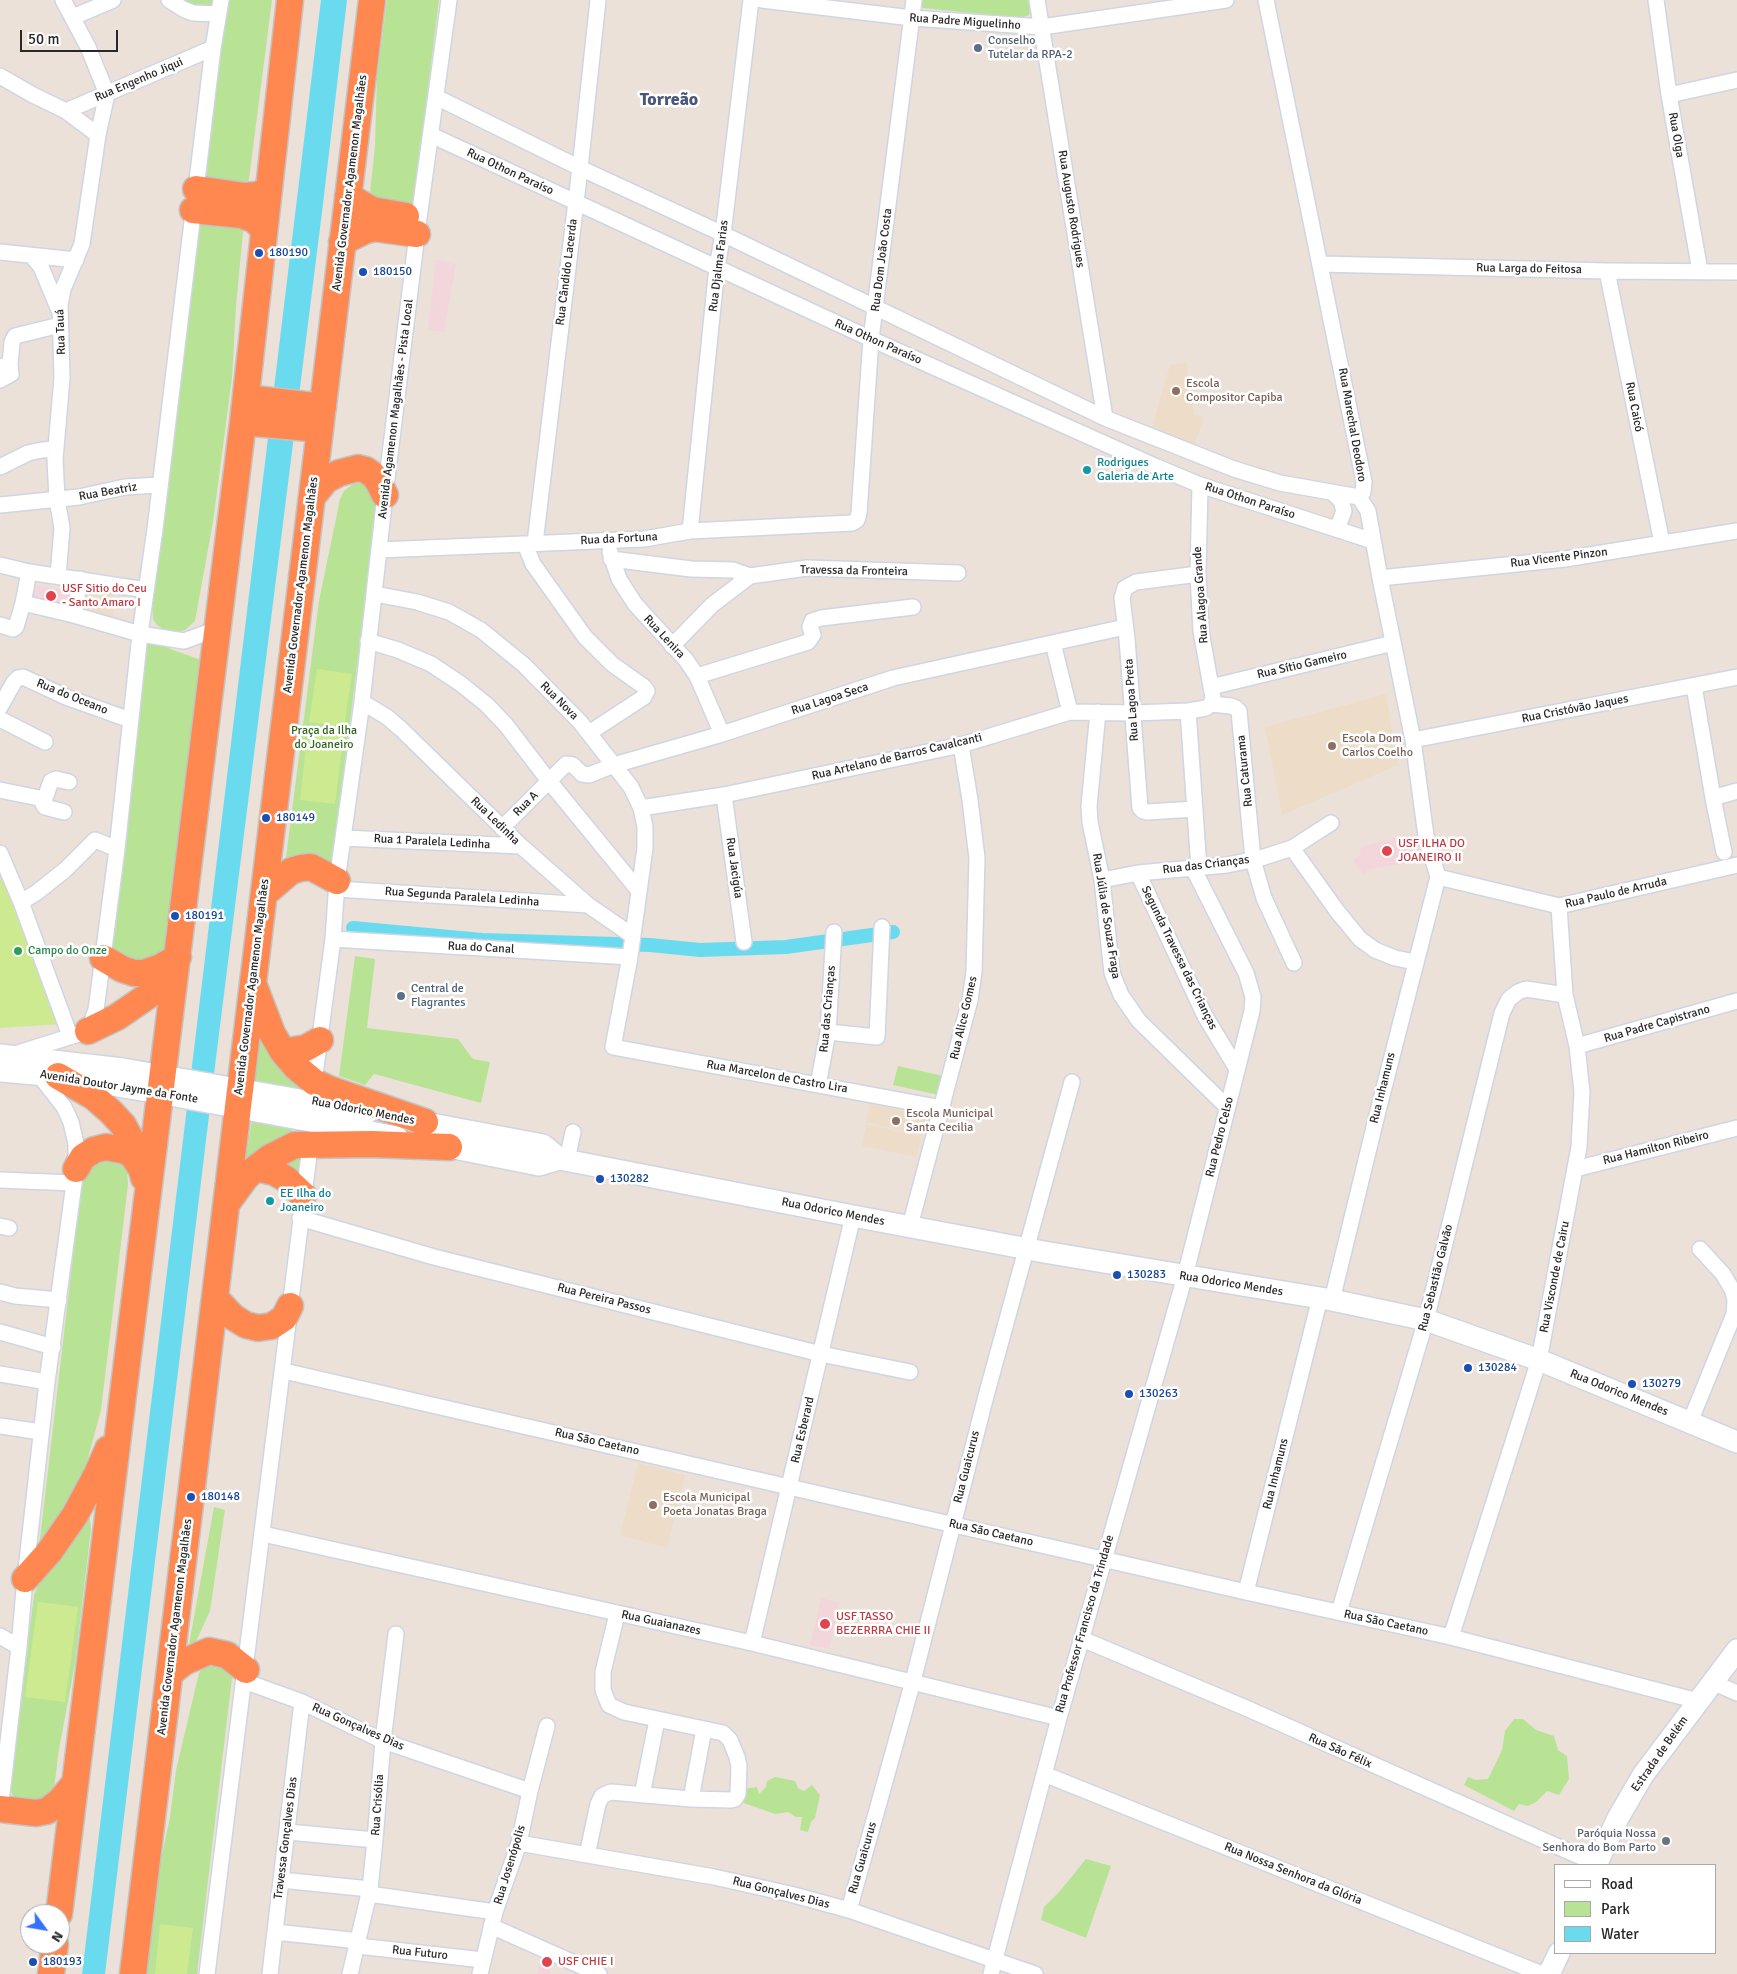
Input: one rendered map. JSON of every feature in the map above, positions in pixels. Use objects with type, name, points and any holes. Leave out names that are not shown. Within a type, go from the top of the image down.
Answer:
[{"type":"highway","points":[[60,1904],[145,1209],[170,1086],[176,968],[217,629],[254,411],[263,229],[290,0]]},
{"type":"highway","name":"Avenida Governador Agamenon Magalhães","points":[[133,1974],[226,1204],[230,1096],[253,983],[312,497],[312,417],[342,242],[372,0]]},
{"type":"highway","points":[[195,199],[258,195],[269,189]]},
{"type":"highway","points":[[348,196],[372,210],[418,226]]},
{"type":"highway","points":[[195,199],[255,220],[263,229]]},
{"type":"highway","points":[[342,242],[374,228],[418,226]]},
{"type":"highway","points":[[254,411],[312,417]]},
{"type":"highway","points":[[312,497],[326,480],[339,472],[358,468],[366,470],[373,475],[385,495]]},
{"type":"highway","points":[[264,894],[291,871],[301,868],[311,867],[337,885]]},
{"type":"highway","points":[[103,958],[122,970],[134,973],[144,973],[161,967],[176,968]]},
{"type":"highway","points":[[79,1034],[117,1017],[176,968]]},
{"type":"highway","points":[[253,983],[272,1033],[283,1052],[296,1067],[314,1082],[348,1097],[425,1122]]},
{"type":"highway","points":[[283,1052],[306,1048],[320,1040]]},
{"type":"highway","points":[[49,1076],[94,1097],[123,1125],[136,1149],[144,1174],[145,1209]]},
{"type":"highway","points":[[226,1204],[246,1177],[256,1168],[281,1151],[295,1145],[312,1132],[372,1144],[449,1147]]},
{"type":"highway","points":[[75,1176],[83,1158],[94,1150],[106,1147],[126,1151],[137,1162],[144,1174]]},
{"type":"highway","points":[[256,1168],[274,1172],[286,1179],[302,1206]]},
{"type":"highway","points":[[215,1298],[233,1317],[246,1325],[258,1328],[272,1326],[284,1318],[290,1306]]},
{"type":"highway","points":[[25,1579],[50,1552],[75,1515],[97,1474],[118,1425]]},
{"type":"highway","points":[[170,1673],[184,1662],[208,1652],[227,1655],[245,1675]]},
{"type":"highway","points":[[0,1804],[36,1813],[47,1811],[60,1801],[75,1783]]},
{"type":"highway","points":[[51,1974],[54,1954]]},
{"type":"main road","name":"Avenida Doutor Jayme da Fonte","points":[[4,1061],[49,1076],[170,1086]]},
{"type":"main road","name":"Avenida Doutor Jayme da Fonte","points":[[4,1061],[230,1096]]},
{"type":"main road","name":"Rua Odorico Mendes","points":[[230,1096],[425,1122],[543,1145],[564,1159],[853,1216],[1025,1248],[1326,1299],[1426,1320],[1539,1360],[1737,1442]]},
{"type":"main road","name":"Rua Odorico Mendes","points":[[230,1096],[312,1132]]},
{"type":"main road","name":"Rua Odorico Mendes","points":[[449,1147],[539,1166],[564,1159]]},
{"type":"main road","name":"Estrada de Belém","points":[[1597,1864],[1618,1818],[1643,1775],[1737,1650]]},
{"type":"main road","points":[[1550,1974],[1559,1954]]},
{"type":"street","points":[[63,0],[100,74],[107,94]]},
{"type":"street","points":[[73,17],[112,0]]},
{"type":"street","points":[[4,1061],[79,1034],[96,1010],[117,849],[140,634],[213,48],[220,7],[193,13],[169,0]]},
{"type":"street","name":"Avenida Agamenon Magalhães - Pista Local","points":[[379,550],[418,226],[449,0]]},
{"type":"street","name":"Rua Cândido Lacerda","points":[[530,543],[576,203],[598,0]]},
{"type":"street","name":"Rua Djalma Farias","points":[[690,531],[717,267],[723,234],[750,0]]},
{"type":"street","name":"Rua Padre Miguelinho","points":[[762,0],[912,18],[1042,27],[1226,0]]},
{"type":"street","name":"Rua Dom João Costa","points":[[857,520],[860,513],[871,339],[914,0]]},
{"type":"street","name":"Rua Augusto Rodrigues","points":[[1037,0],[1105,418]]},
{"type":"street","name":"Rua Marechal Deodoro","points":[[1266,0],[1364,482],[1363,492],[1359,497],[1368,511],[1413,740],[1426,836],[1438,877]]},
{"type":"street","name":"Rua Olga","points":[[1656,0],[1669,95],[1700,270]]},
{"type":"street","name":"Rua Engenho Jiqui","points":[[66,111],[213,48]]},
{"type":"street","points":[[0,76],[66,111],[98,136]]},
{"type":"street","points":[[1669,95],[1737,80]]},
{"type":"street","name":"Rua Tauá","points":[[58,576],[62,528],[57,500],[55,466],[62,378],[60,318],[63,289],[82,244],[98,136],[107,94]]},
{"type":"street","name":"Rua Othon Paraíso","points":[[436,97],[580,168],[723,234],[1105,418],[1234,469],[1280,483],[1359,497]]},
{"type":"street","name":"Rua Othon Paraíso","points":[[431,135],[871,339],[1200,485],[1373,541]]},
{"type":"street","points":[[0,252],[76,260]]},
{"type":"street","points":[[0,380],[11,374],[5,366],[15,336],[60,318],[41,267],[32,256]]},
{"type":"street","name":"Rua Larga do Feitosa","points":[[1321,264],[1737,272]]},
{"type":"street","name":"Rua Caicó","points":[[1607,271],[1662,543]]},
{"type":"street","points":[[0,468],[28,453],[56,450]]},
{"type":"street","name":"Rua Beatriz","points":[[0,505],[79,497],[125,487],[159,485]]},
{"type":"street","name":"Rua Alagoa Grande","points":[[1200,485],[1198,574],[1201,631],[1213,698],[1211,704]]},
{"type":"street","points":[[1332,492],[1341,501],[1344,511],[1339,524],[1333,528]]},
{"type":"street","name":"Rua da Fortuna","points":[[379,550],[660,538],[690,531],[852,523],[857,520]]},
{"type":"street","name":"Rua Vicente Pinzon","points":[[1380,578],[1565,559],[1737,531]]},
{"type":"street","name":"Rua Lenira","points":[[608,540],[611,559],[619,579],[635,604],[686,660],[698,676],[722,734]]},
{"type":"street","points":[[530,543],[533,564],[585,637],[612,664],[644,686],[647,691],[644,697],[589,733]]},
{"type":"street","points":[[314,1082],[337,885],[362,702],[379,550]]},
{"type":"street","name":"Travessa da Fronteira","points":[[611,559],[691,569],[733,570],[750,576],[807,568],[958,573]]},
{"type":"street","points":[[0,565],[29,572],[146,590]]},
{"type":"street","points":[[0,625],[15,628],[23,603],[29,572]]},
{"type":"street","name":"Rua Lagoa Preta","points":[[1195,809],[1147,812],[1140,808],[1122,598],[1125,588],[1136,582],[1198,574]]},
{"type":"street","name":"Travessa da Fronteira","points":[[672,646],[712,605],[750,576]]},
{"type":"street","points":[[74,615],[80,579]]},
{"type":"street","name":"Rua Nova","points":[[375,594],[417,602],[441,610],[481,630],[524,665],[580,722],[631,787],[641,808],[645,827],[645,848],[631,947],[613,1047]]},
{"type":"street","points":[[23,603],[140,634],[184,641],[217,629]]},
{"type":"street","points":[[698,676],[808,642],[813,635],[810,623],[821,618],[913,607]]},
{"type":"street","name":"Rua Lagoa Seca","points":[[549,781],[566,764],[573,765],[582,774],[589,775],[614,765],[722,734],[893,678],[1125,627]]},
{"type":"street","points":[[368,641],[398,650],[431,664],[461,684],[487,705],[506,725],[549,781],[640,891]]},
{"type":"street","points":[[1052,643],[1070,712]]},
{"type":"street","name":"Rua Sítio Gameiro","points":[[1211,687],[1393,644]]},
{"type":"street","name":"Rua do Oceano","points":[[0,707],[14,682],[18,678],[24,677],[66,697],[130,720]]},
{"type":"street","name":"Rua Cristóvão Jaques","points":[[1413,740],[1737,677]]},
{"type":"street","points":[[1694,686],[1724,852]]},
{"type":"street","name":"Rua Ledinha","points":[[362,702],[387,717],[401,729],[502,828],[588,905],[631,947]]},
{"type":"street","name":"Rua Artelano de Barros Cavalcanti","points":[[641,808],[724,795],[961,745],[1070,712],[1133,714],[1188,711],[1206,708],[1211,704]]},
{"type":"street","name":"Rua Caturama","points":[[1211,704],[1231,706],[1238,711],[1253,860]]},
{"type":"street","points":[[1188,711],[1195,809],[1196,868]]},
{"type":"street","name":"Rua Júlia de Souza Fraga","points":[[1098,712],[1089,806],[1090,822],[1102,880],[1112,973],[1121,995],[1139,1021],[1227,1107]]},
{"type":"street","points":[[0,719],[45,742]]},
{"type":"street","name":"Rua Alice Gomes","points":[[910,1226],[970,1000],[974,972],[977,858],[961,745]]},
{"type":"street","points":[[64,812],[45,807],[43,804],[51,781],[56,778],[69,782]]},
{"type":"street","name":"Rua A","points":[[502,828],[549,781]]},
{"type":"street","points":[[0,790],[44,799]]},
{"type":"street","points":[[1713,798],[1737,791]]},
{"type":"street","name":"Rua Jacigúa","points":[[724,795],[744,942]]},
{"type":"street","name":"Rua das Crianças","points":[[1102,880],[1138,873],[1196,868],[1253,860],[1292,848],[1331,824]]},
{"type":"street","name":"Rua 1 Paralela Ledinha","points":[[343,838],[521,846]]},
{"type":"street","points":[[21,902],[36,893],[65,870],[95,840],[117,849]]},
{"type":"street","points":[[1292,848],[1337,911],[1360,939],[1376,950],[1395,958],[1415,962]]},
{"type":"street","points":[[4,850],[3,870],[21,902],[79,1034]]},
{"type":"street","points":[[1253,860],[1264,898],[1294,963]]},
{"type":"street","name":"Rua Paulo de Arruda","points":[[1438,877],[1559,906],[1737,865]]},
{"type":"street","name":"Rua Pedro Celso","points":[[1185,1276],[1252,1011],[1253,997],[1246,973],[1196,868]]},
{"type":"street","name":"Segunda Travessa das Crianças","points":[[1138,873],[1205,1016],[1237,1069]]},
{"type":"street","name":"Rua Inhamuns","points":[[1246,1592],[1438,877]]},
{"type":"street","name":"Rua Segunda Paralela Ledinha","points":[[337,885],[588,905]]},
{"type":"street","name":"Rua Visconde de Cairu","points":[[1451,1637],[1539,1360],[1575,1169],[1581,1127],[1582,1092],[1577,1046],[1565,995],[1559,906]]},
{"type":"street","points":[[828,1032],[877,1037],[882,928]]},
{"type":"street","name":"Rua das Crianças","points":[[818,1085],[828,1032],[834,933]]},
{"type":"street","name":"Rua do Canal","points":[[332,939],[631,947]]},
{"type":"street","name":"Rua Sebastião Galvão","points":[[1339,1612],[1426,1320],[1502,1012],[1509,999],[1526,989],[1565,995]]},
{"type":"street","name":"Rua Padre Capistrano","points":[[1577,1046],[1737,1002]]},
{"type":"street","name":"Rua Marcelon de Castro Lira","points":[[613,1047],[942,1108]]},
{"type":"street","points":[[0,1804],[19,1648],[47,1382],[75,1176],[76,1144],[71,1122],[49,1076]]},
{"type":"street","name":"Rua Guaicurus","points":[[849,1910],[913,1681],[1025,1248],[1072,1082]]},
{"type":"street","name":"Rua Hamilton Ribeiro","points":[[1575,1169],[1737,1128]]},
{"type":"street","points":[[207,1974],[284,1370],[290,1306],[312,1132]]},
{"type":"street","points":[[564,1159],[573,1132]]},
{"type":"street","points":[[0,1180],[75,1176]]},
{"type":"street","name":"Rua Pereira Passos","points":[[302,1206],[434,1257],[821,1354],[910,1372]]},
{"type":"street","name":"Rua Esberard","points":[[752,1643],[853,1216]]},
{"type":"street","points":[[1690,1422],[1734,1314],[1736,1300],[1723,1274],[1700,1249]]},
{"type":"street","name":"Rua Professor Francisco da Trindade","points":[[993,1967],[1059,1718],[1185,1276]]},
{"type":"street","points":[[0,1292],[21,1297],[59,1300]]},
{"type":"street","points":[[0,1332],[52,1347]]},
{"type":"street","name":"Rua São Caetano","points":[[284,1370],[1246,1592],[1451,1637],[1698,1701]]},
{"type":"street","points":[[0,1374],[47,1382]]},
{"type":"street","points":[[0,1426],[42,1432]]},
{"type":"street","name":"Rua Guaianazes","points":[[262,1534],[752,1643],[1059,1718]]},
{"type":"street","points":[[587,1856],[598,1804],[602,1796],[611,1792],[691,1799],[731,1800],[735,1799],[738,1794],[739,1766],[730,1740],[723,1733],[617,1710],[606,1701],[603,1690],[603,1672],[617,1614]]},
{"type":"street","name":"Rua Crisólia","points":[[350,1974],[369,1891],[383,1740],[396,1634]]},
{"type":"street","points":[[0,1636],[19,1648]]},
{"type":"street","name":"Rua São Félix","points":[[1082,1639],[1246,1708],[1595,1864]]},
{"type":"street","name":"Rua Gonçalves Dias","points":[[245,1675],[383,1740],[530,1791]]},
{"type":"street","points":[[1712,1682],[1737,1693]]},
{"type":"street","name":"Travessa Gonçalves Dias","points":[[270,1974],[302,1702]]},
{"type":"street","points":[[642,1795],[657,1720]]},
{"type":"street","name":"Rua Josenópolis","points":[[481,1967],[493,1919],[519,1843],[547,1726]]},
{"type":"street","points":[[691,1799],[704,1730]]},
{"type":"street","name":"Rua Nossa Senhora da Glória","points":[[1044,1774],[1542,1974]]},
{"type":"street","points":[[288,1832],[375,1840]]},
{"type":"street","name":"Rua Gonçalves Dias","points":[[519,1843],[714,1877],[790,1894],[849,1910],[993,1967],[1035,1974]]},
{"type":"street","points":[[281,1880],[369,1891],[493,1919],[600,1974]]},
{"type":"street","name":"Rua Futuro","points":[[275,1932],[358,1944],[481,1967]]},
{"type":"shaded area","points":[[436,260],[456,264],[444,332],[428,330]]},
{"type":"shaded area","name":"Escola Compositor Capiba","points":[[1186,362],[1194,415],[1204,417],[1194,446],[1152,427],[1170,365]]},
{"type":"shaded area","name":"USF Sitio do Ceu - Santo Amaro I","points":[[32,585],[73,591],[71,607],[29,602]]},
{"type":"shaded area","points":[[84,585],[117,590],[112,622],[80,613]]},
{"type":"shaded area","name":"Escola Dom Carlos Coelho","points":[[1386,694],[1398,765],[1282,815],[1265,727]]},
{"type":"shaded area","name":"USF ILHA DO JOANEIRO II","points":[[1412,834],[1415,862],[1370,869],[1363,874],[1353,860],[1361,854],[1360,847]]},
{"type":"shaded area","name":"Escola Municipal Santa Cecilia","points":[[870,1103],[924,1116],[926,1119],[921,1136],[866,1122]]},
{"type":"shaded area","points":[[866,1124],[922,1137],[916,1157],[862,1146]]},
{"type":"shaded area","name":"Escola Municipal Poeta Jonatas Braga","points":[[638,1463],[685,1475],[667,1548],[620,1535]]},
{"type":"shaded area","name":"USF TASSO BEZERRRA CHIE II","points":[[821,1598],[840,1603],[829,1649],[810,1645]]},
{"type":"shaded area","name":"USF CHIE I","points":[[543,1953],[554,1957],[549,1974],[537,1974]]},
{"type":"green space","points":[[175,0],[214,0],[215,6],[205,11]]},
{"type":"green space","points":[[227,0],[272,0],[247,184],[208,180],[206,174]]},
{"type":"green space","points":[[387,0],[439,0],[414,200],[410,205],[403,207],[370,195],[375,146],[377,77]]},
{"type":"green space","points":[[920,0],[1030,0],[1031,7],[1029,15],[1022,18],[923,8],[920,6]]},
{"type":"green space","points":[[202,219],[244,222],[236,306],[232,378],[213,522],[195,621],[185,630],[172,633],[156,624],[153,619],[152,606],[198,225]]},
{"type":"green space","name":"Praça da Ilha do Joaneiro","points":[[356,482],[363,482],[377,503],[332,868],[285,865],[319,601],[340,499],[344,491]]},
{"type":"green space","points":[[146,640],[209,663],[175,955],[161,967],[108,953]]},
{"type":"green space","points":[[317,669],[352,674],[344,727],[309,722]]},
{"type":"green space","points":[[308,729],[344,733],[335,804],[300,800]]},
{"type":"green space","name":"Campo do Onze","points":[[7,874],[63,1024],[0,1028],[0,877]]},
{"type":"green space","points":[[355,956],[375,959],[367,1028],[458,1039],[473,1059],[490,1062],[481,1103],[374,1074],[365,1085],[339,1076]]},
{"type":"green space","points":[[260,1033],[329,1098],[258,1086],[255,1078],[255,1062]]},
{"type":"green space","points":[[898,1066],[944,1076],[939,1095],[893,1085]]},
{"type":"green space","points":[[252,1120],[289,1126],[294,1134],[244,1168]]},
{"type":"green space","points":[[303,1148],[303,1179],[284,1170],[291,1150]]},
{"type":"green space","points":[[109,1153],[127,1167],[128,1185],[101,1410],[75,1506],[39,1547],[83,1171]]},
{"type":"green space","points":[[214,1507],[225,1510],[210,1611],[193,1648],[188,1650]]},
{"type":"green space","points":[[89,1509],[91,1529],[75,1664],[59,1749],[54,1789],[44,1802],[14,1798],[10,1789],[34,1595],[41,1579]]},
{"type":"green space","points":[[38,1602],[78,1607],[65,1702],[25,1697]]},
{"type":"green space","points":[[209,1660],[233,1669],[197,1974],[145,1974],[158,1873],[170,1817],[176,1770],[199,1673]]},
{"type":"green space","points":[[1514,1719],[1523,1719],[1536,1730],[1554,1736],[1558,1750],[1567,1756],[1569,1779],[1559,1795],[1547,1791],[1536,1802],[1528,1806],[1519,1804],[1514,1811],[1464,1785],[1468,1777],[1475,1780],[1488,1779],[1502,1750],[1505,1731]]},
{"type":"green space","points":[[775,1777],[795,1781],[798,1788],[804,1791],[812,1785],[820,1795],[815,1818],[811,1822],[808,1832],[800,1830],[802,1817],[796,1817],[788,1812],[775,1814],[744,1803],[743,1789],[757,1787],[759,1794],[766,1787],[767,1781]]},
{"type":"green space","points":[[1086,1859],[1111,1866],[1086,1938],[1041,1920],[1044,1907],[1060,1891]]},
{"type":"green space","points":[[160,1924],[193,1928],[187,1974],[155,1974]]},
{"type":"water","points":[[321,0],[347,0],[323,204],[216,1058],[105,1974],[82,1974]]},
{"type":"waterway","points":[[353,928],[482,940],[650,945],[700,950],[786,947],[893,932]]},
{"type":"place","name":"Conselho Tutelar da RPA-2","points":[[978,48]]},
{"type":"place","name":"180190","points":[[259,253]]},
{"type":"place","name":"180150","points":[[363,272]]},
{"type":"place","name":"Escola Compositor Capiba","points":[[1176,391]]},
{"type":"place","name":"Rodrigues Galeria de Arte","points":[[1087,470]]},
{"type":"place","name":"USF Sitio do Ceu - Santo Amaro I","points":[[51,596]]},
{"type":"place","name":"Escola Dom Carlos Coelho","points":[[1332,746]]},
{"type":"place","name":"180149","points":[[266,818]]},
{"type":"place","name":"USF ILHA DO JOANEIRO II","points":[[1387,851]]},
{"type":"place","name":"180191","points":[[175,916]]},
{"type":"place","name":"Campo do Onze","points":[[18,951]]},
{"type":"place","name":"Central de Flagrantes","points":[[401,996]]},
{"type":"place","name":"Escola Municipal Santa Cecilia","points":[[896,1121]]},
{"type":"place","name":"130282","points":[[600,1179]]},
{"type":"place","name":"EE Ilha do Joaneiro","points":[[270,1201]]},
{"type":"place","name":"130283","points":[[1117,1275]]},
{"type":"place","name":"130284","points":[[1468,1368]]},
{"type":"place","name":"130279","points":[[1632,1384]]},
{"type":"place","name":"130263","points":[[1129,1394]]},
{"type":"place","name":"180148","points":[[191,1497]]},
{"type":"place","name":"Escola Municipal Poeta Jonatas Braga","points":[[653,1505]]},
{"type":"place","name":"USF TASSO BEZERRRA CHIE II","points":[[825,1624]]},
{"type":"place","name":"Paróquia Nossa Senhora do Bom Parto","points":[[1666,1841]]},
{"type":"place","name":"180193","points":[[33,1962]]},
{"type":"place","name":"USF CHIE I","points":[[547,1962]]},
{"type":"district","name":"Torreão","points":[[669,100]]}]
